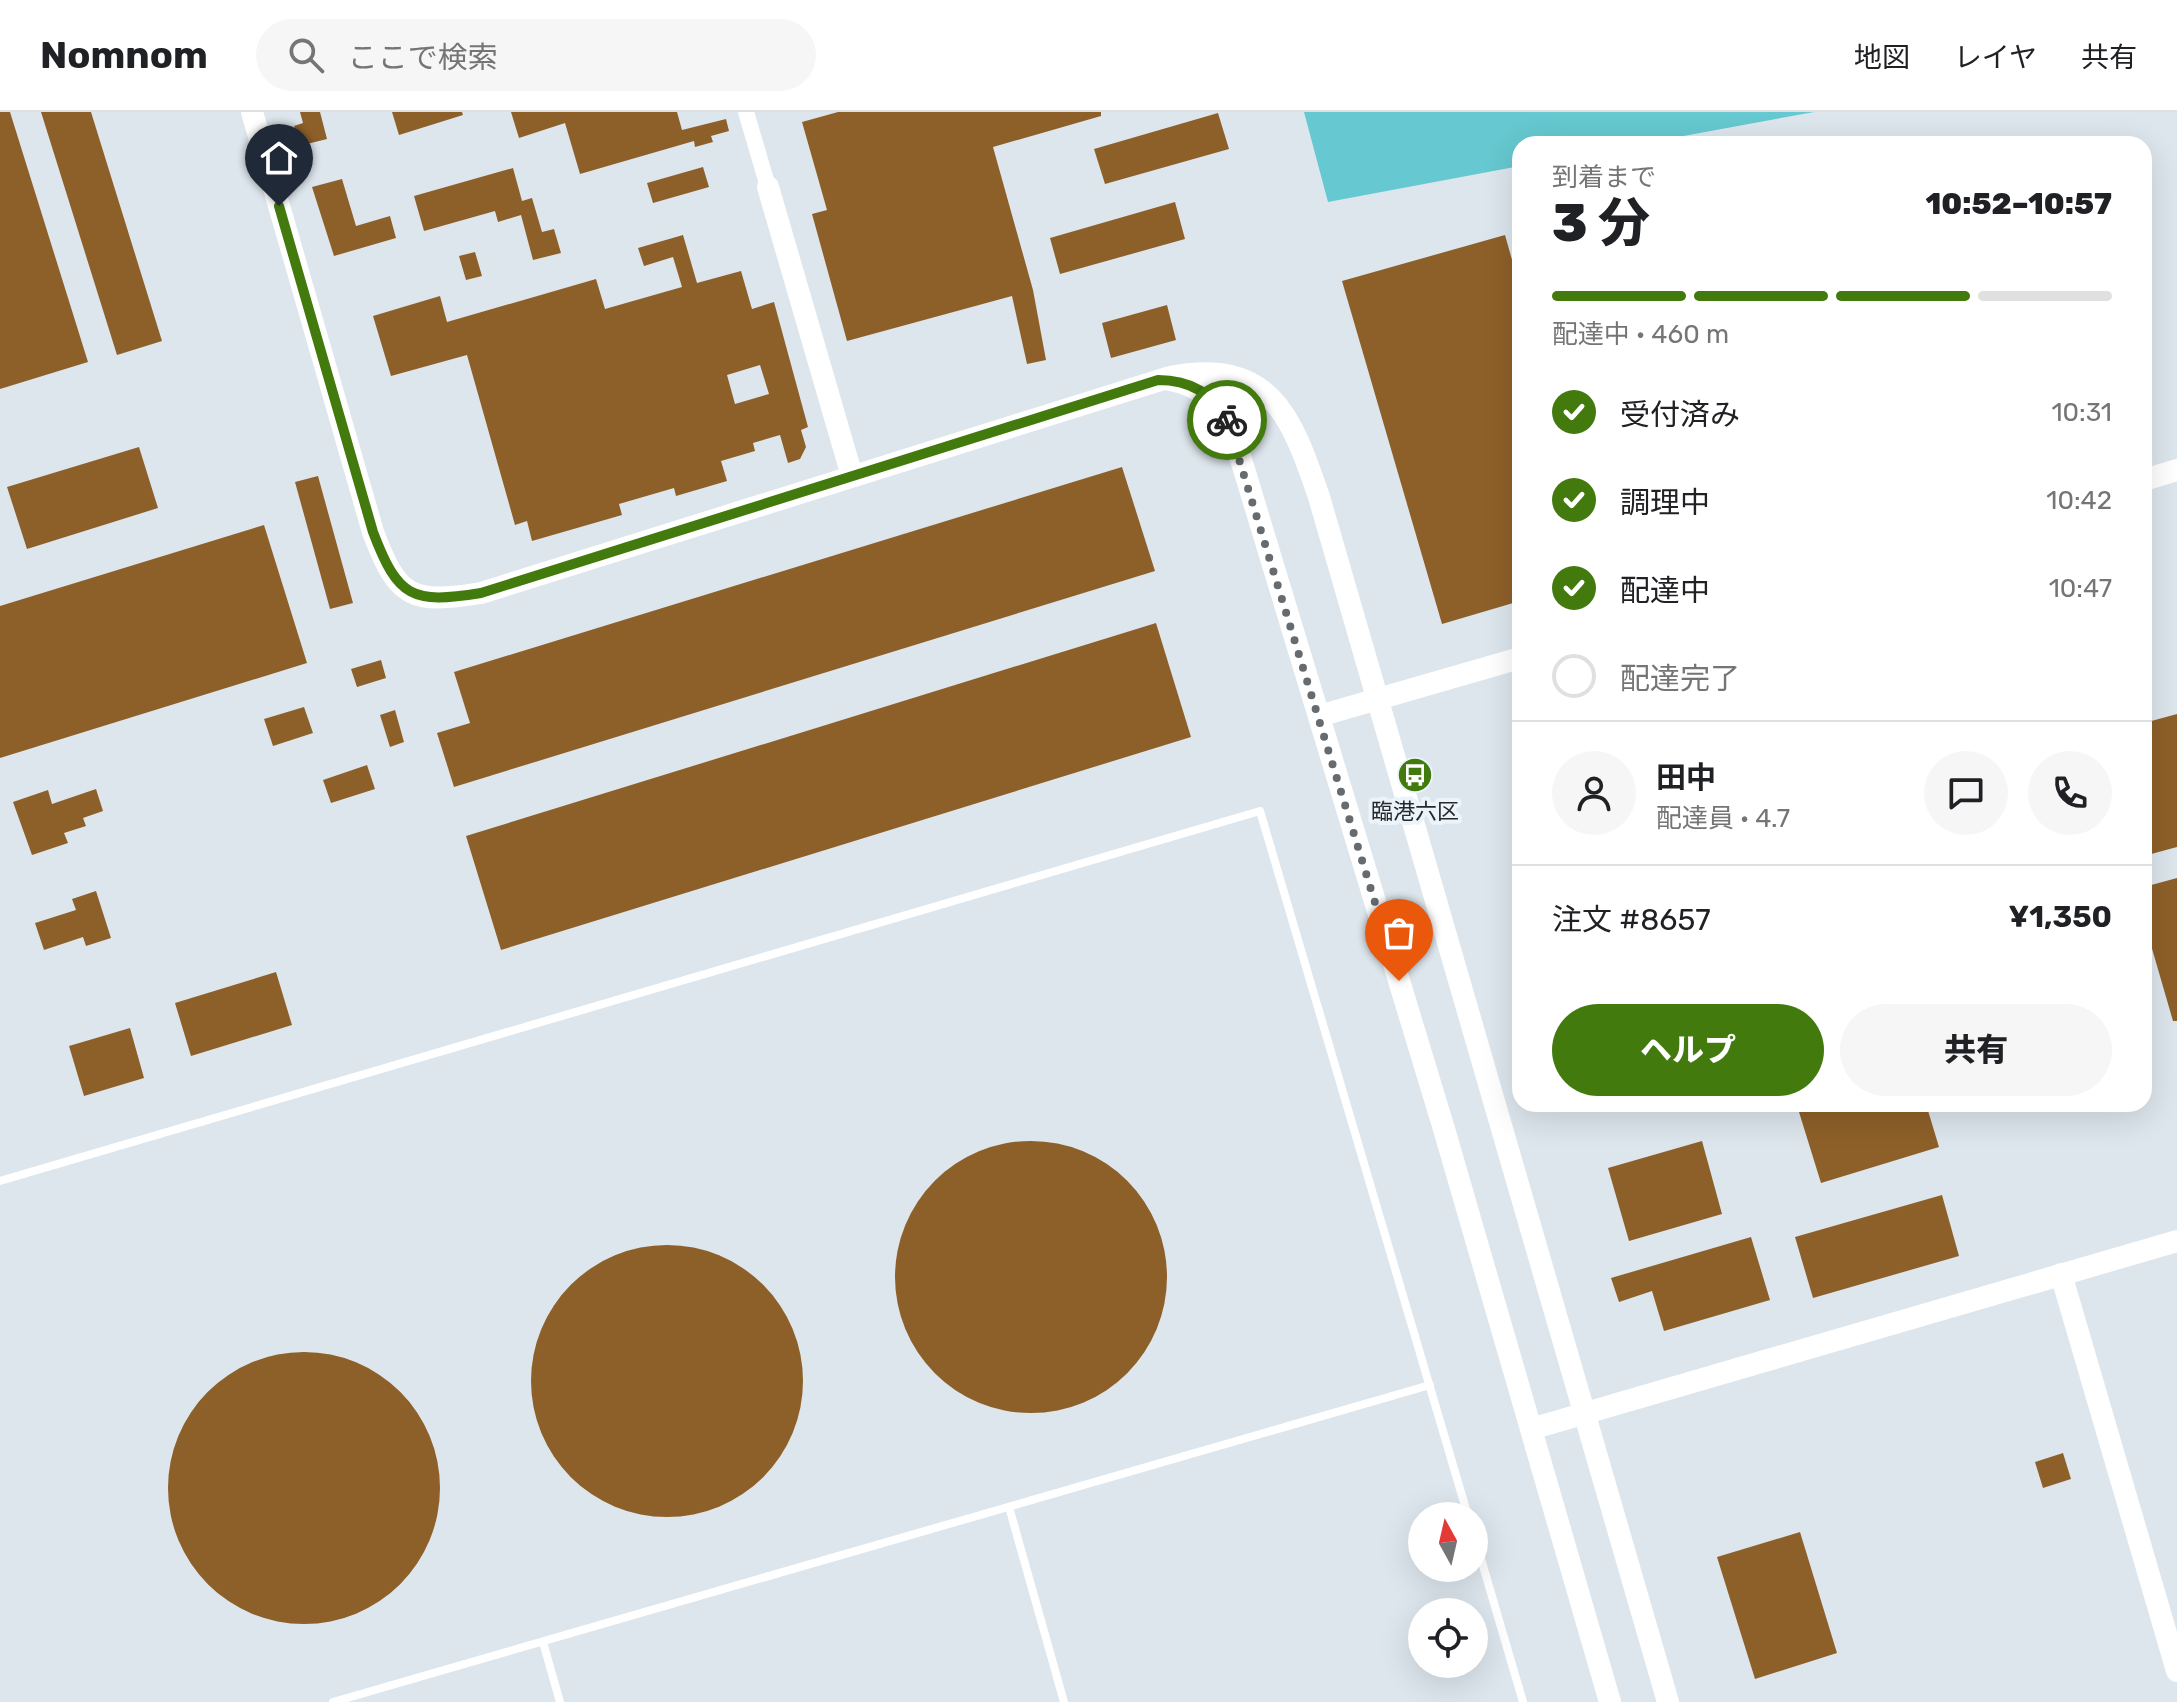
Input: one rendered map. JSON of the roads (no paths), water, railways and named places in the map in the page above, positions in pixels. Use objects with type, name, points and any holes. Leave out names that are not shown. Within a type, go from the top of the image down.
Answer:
[{"type":"street","points":[[252,112],[373,532],[386,565],[399,586],[440,600],[481,593],[1158,380],[1195,372],[1222,372],[1249,380],[1272,399],[1291,425],[1319,497],[1668,1702]]},
{"type":"street","points":[[746,112],[852,476]]},
{"type":"street","points":[[1158,380],[1183,383],[1202,391],[1223,412],[1233,433],[1610,1702]]},
{"type":"street","points":[[2152,478],[2177,470]]},
{"type":"street","points":[[1319,716],[1512,660]]},
{"type":"street","points":[[1531,1429],[2177,1241]]},
{"type":"street","points":[[2061,1274],[2177,1671]]},
{"type":"lane","points":[[0,1181],[1260,811],[1464,1502]]},
{"type":"lane","points":[[333,1702],[1430,1385]]},
{"type":"lane","points":[[1009,1507],[1064,1702]]},
{"type":"lane","points":[[1488,1582],[1523,1702]]},
{"type":"lane","points":[[543,1642],[560,1702]]},
{"type":"water","points":[[1304,112],[1814,112],[1684,136],[1512,136],[1512,168],[1328,202]]},
{"type":"place","name":"臨港六区","points":[[1415,775]]}]
